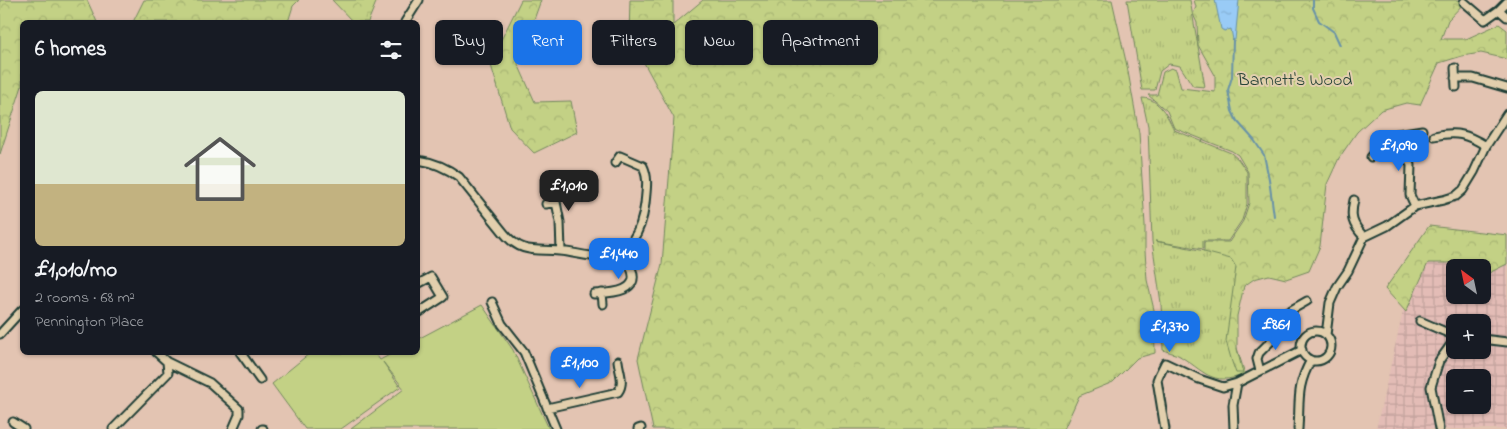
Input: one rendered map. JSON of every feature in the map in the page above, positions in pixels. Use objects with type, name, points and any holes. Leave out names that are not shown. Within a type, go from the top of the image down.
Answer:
[{"type":"street","points":[[406,20],[420,0]]},
{"type":"street","points":[[1464,2],[1484,20],[1507,2]]},
{"type":"street","points":[[1499,10],[1507,17]]},
{"type":"street","points":[[1455,68],[1456,87]]},
{"type":"street","points":[[1455,78],[1473,78],[1507,88]]},
{"type":"street","points":[[1326,335],[1317,332],[1308,334],[1303,341],[1302,350],[1306,357],[1319,361],[1324,359],[1330,352],[1331,343],[1326,335],[1330,303],[1364,237],[1387,226],[1415,206],[1456,196],[1463,190],[1471,178],[1486,146],[1507,114]]},
{"type":"street","points":[[1371,156],[1392,135],[1422,130]]},
{"type":"street","points":[[1434,136],[1449,132],[1466,136],[1486,146]]},
{"type":"street","points":[[1392,135],[1411,165],[1410,195],[1415,206]]},
{"type":"street","points":[[420,160],[445,169],[459,177],[511,242],[526,249],[596,256],[608,256],[621,251],[633,239],[641,225],[645,205],[647,174],[643,166],[620,156],[615,164]]},
{"type":"street","points":[[1354,200],[1352,218],[1358,231],[1364,237]]},
{"type":"street","points":[[546,204],[556,202],[560,222],[561,251]]},
{"type":"street","points":[[594,294],[622,291],[630,286],[633,276],[632,269],[621,251]]},
{"type":"street","points":[[420,283],[431,277],[444,298],[420,312]]},
{"type":"street","points":[[602,293],[603,304]]},
{"type":"street","points":[[1260,371],[1257,359],[1271,341],[1273,326],[1279,317],[1307,300]]},
{"type":"street","points":[[492,302],[502,324],[524,352],[556,429]]},
{"type":"street","points":[[0,334],[20,312]]},
{"type":"street","points":[[1420,321],[1446,334]]},
{"type":"street","points":[[1491,340],[1507,342]]},
{"type":"street","points":[[1165,429],[1158,375],[1165,363],[1199,379],[1223,387],[1237,383],[1302,350]]},
{"type":"street","points":[[1439,429],[1431,387],[1439,361],[1446,351]]},
{"type":"street","points":[[159,355],[167,362],[210,383],[239,409],[233,429]]},
{"type":"street","points":[[242,355],[260,380]]},
{"type":"street","points":[[1298,429],[1298,398],[1304,374],[1311,360]]},
{"type":"street","points":[[547,408],[618,392],[622,383],[618,361]]},
{"type":"street","points":[[113,429],[168,373],[167,362]]},
{"type":"street","points":[[1234,429],[1233,405],[1237,383]]},
{"type":"street","points":[[13,422],[24,429]]},
{"type":"shaded area","points":[[1419,242],[1507,252],[1507,429],[1376,429]]},
{"type":"green space","points":[[0,0],[87,0],[96,20],[20,20],[20,92],[0,154]]},
{"type":"green space","points":[[144,0],[299,0],[293,6],[289,20],[134,20]]},
{"type":"green space","points":[[332,0],[377,0],[369,20],[351,20]]},
{"type":"green space","points":[[521,0],[541,0],[534,20],[513,20],[513,65],[518,65],[535,102],[571,101],[577,132],[534,153],[510,128],[491,65],[503,65],[503,36]]},
{"type":"green space","points":[[630,0],[673,0],[673,20],[629,20]]},
{"type":"green space","points":[[703,0],[1112,0],[1127,66],[1139,133],[1147,280],[1154,310],[1155,353],[1137,358],[1113,382],[1079,396],[1064,429],[653,429],[638,359],[662,264],[674,118],[645,65],[675,65],[675,23]]},
{"type":"green space","points":[[1127,0],[1190,0],[1205,87],[1193,86],[1180,66],[1169,64],[1160,71],[1155,90],[1142,90]]},
{"type":"green space","name":"Barnett's Wood","points":[[1194,0],[1467,0],[1448,20],[1441,39],[1466,39],[1499,24],[1507,30],[1507,59],[1481,53],[1439,63],[1420,105],[1406,103],[1381,110],[1357,132],[1339,158],[1327,184],[1320,246],[1309,271],[1286,279],[1269,275],[1254,279],[1244,286],[1237,316],[1237,349],[1243,373],[1236,373],[1226,341],[1236,267],[1231,259],[1204,252],[1204,242],[1229,242],[1243,221],[1249,203],[1248,172],[1238,155],[1232,151],[1174,128],[1167,111],[1148,95],[1157,95],[1163,72],[1171,68],[1176,70],[1181,88],[1215,92],[1215,75],[1198,45],[1197,23],[1193,14],[1196,7]]},
{"type":"green space","points":[[1142,98],[1153,101],[1162,109],[1174,130],[1231,153],[1247,172],[1247,204],[1242,220],[1228,241],[1203,241],[1203,249],[1155,241],[1244,259],[1232,332],[1245,374],[1233,378],[1216,378],[1208,375],[1178,355],[1163,350],[1161,303],[1152,241],[1148,126]]},
{"type":"green space","points":[[1429,226],[1507,235],[1507,264],[1491,272],[1491,259],[1446,259],[1446,263],[1428,263],[1406,312],[1385,289]]},
{"type":"green space","points":[[482,305],[513,350],[549,429],[351,429],[404,389],[383,362],[400,387],[341,429],[305,429],[272,384],[308,355],[376,355],[380,360],[389,355],[420,355],[420,338]]},
{"type":"water","points":[[1215,0],[1239,0],[1235,40],[1233,40],[1231,29],[1224,31],[1221,29]]},
{"type":"waterway","points":[[1313,0],[1313,8],[1319,21],[1334,32],[1340,45]]},
{"type":"waterway","points":[[1233,40],[1232,77],[1228,90],[1232,111],[1237,121],[1264,155],[1274,216]]}]
